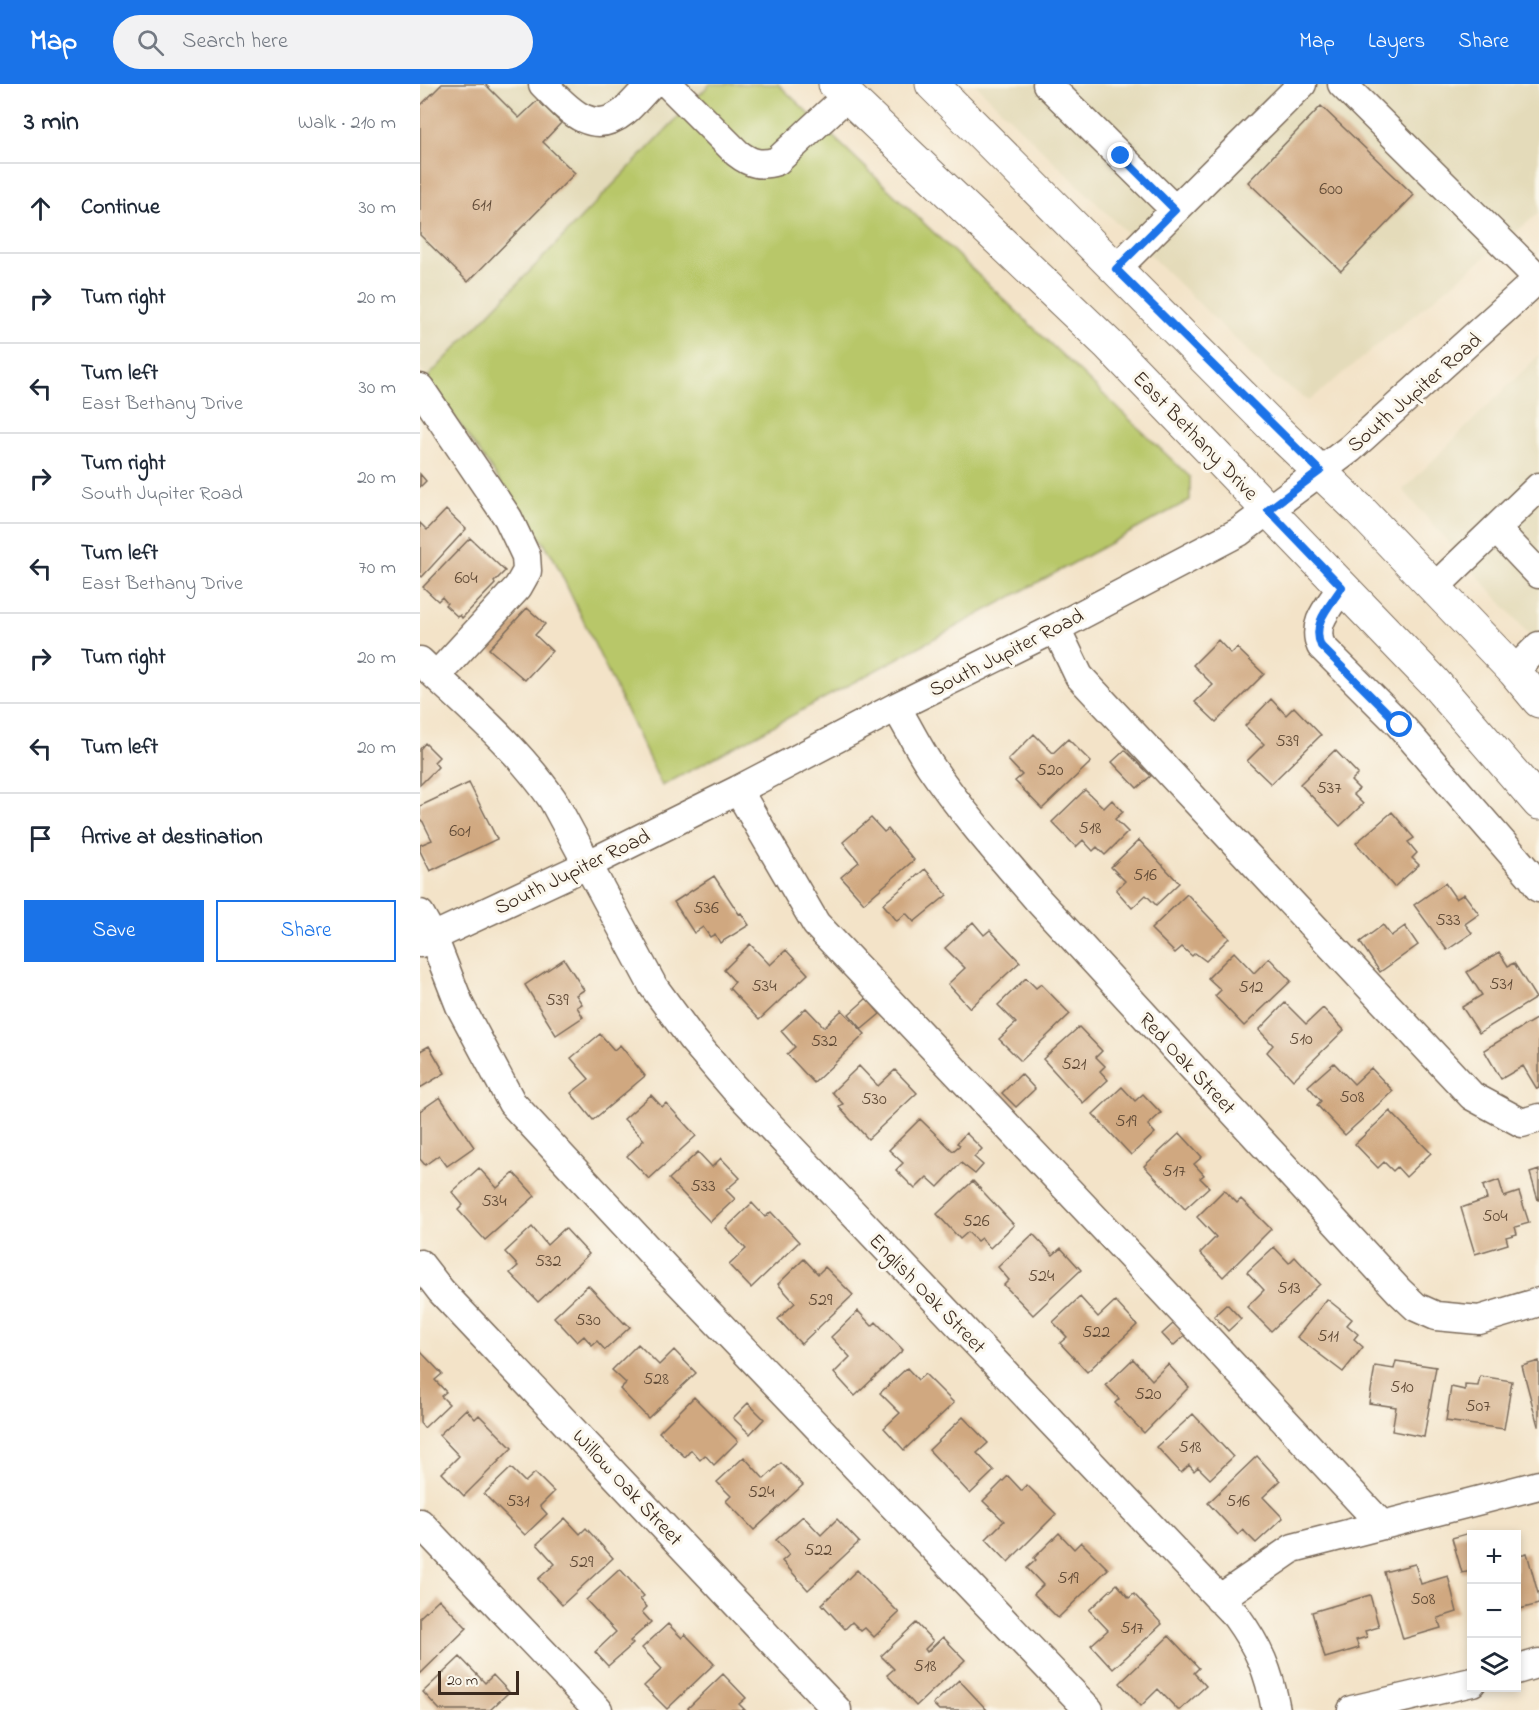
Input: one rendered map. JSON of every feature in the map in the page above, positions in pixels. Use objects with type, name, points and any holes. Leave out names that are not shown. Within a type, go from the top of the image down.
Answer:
[{"type":"main road","points":[[932,84],[1320,471],[1514,671],[1539,701]]},
{"type":"main road","name":"East Bethany Drive","points":[[846,88],[1108,344],[1434,682],[1539,803]]},
{"type":"street","points":[[543,84],[578,117],[590,121],[603,121],[615,117],[626,110],[651,84]]},
{"type":"street","points":[[668,84],[737,153],[756,164],[777,161],[846,88]]},
{"type":"street","points":[[1047,84],[1175,210]]},
{"type":"street","points":[[1116,269],[1302,84]]},
{"type":"street","points":[[1342,84],[1539,279]]},
{"type":"street","name":"South Jupiter Road","points":[[424,931],[589,864],[1056,628],[1239,532],[1350,449],[1539,279]]},
{"type":"street","points":[[420,388],[508,518],[526,556],[526,571],[518,587],[428,669]]},
{"type":"street","points":[[1434,588],[1539,487]]},
{"type":"street","points":[[1496,530],[1539,574]]},
{"type":"street","points":[[1342,587],[1318,624],[1317,636],[1321,646],[1400,725],[1532,877],[1539,888]]},
{"type":"street","points":[[1056,628],[1079,676],[1472,1096],[1522,1123],[1539,1118]]},
{"type":"street","points":[[1514,671],[1539,646]]},
{"type":"street","name":"English Oak Street","points":[[428,669],[507,742],[536,776],[553,800],[589,864],[653,986],[692,1039],[733,1087],[1236,1616],[1254,1641],[1266,1669],[1276,1710]]},
{"type":"street","name":"Red Oak Street","points":[[896,707],[936,773],[1003,860],[1054,918],[1416,1307],[1436,1316],[1479,1320],[1539,1302]]},
{"type":"street","points":[[738,790],[816,924],[1382,1525]]},
{"type":"street","points":[[424,931],[460,1006],[512,1103],[680,1283],[1089,1710]]},
{"type":"street","name":"Willow Oak Street","points":[[420,1264],[441,1291],[837,1710]]},
{"type":"street","points":[[1219,1599],[1293,1548],[1539,1485]]},
{"type":"street","points":[[420,1523],[598,1710]]},
{"type":"street","points":[[1521,1669],[1539,1664]]},
{"type":"street","points":[[1352,1710],[1467,1683]]},
{"type":"shaded area","points":[[420,84],[710,84],[427,378],[420,367]]},
{"type":"shaded area","points":[[975,84],[1539,84],[1539,213],[1309,401],[1273,376]]},
{"type":"shaded area","points":[[1539,355],[1539,646],[1403,490]]},
{"type":"green space","points":[[710,84],[778,84],[1190,477],[1190,500],[662,786],[552,555],[427,378]]},
{"type":"building","points":[[442,84],[485,84],[519,118],[538,100],[561,123],[543,142],[575,173],[468,282],[420,235],[420,106]]},
{"type":"building","points":[[1321,106],[1414,195],[1341,271],[1248,182]]},
{"type":"building","points":[[420,474],[426,481],[420,487]]},
{"type":"building","points":[[446,510],[466,529],[422,577],[420,575],[420,523],[427,530]]},
{"type":"building","points":[[470,538],[505,571],[462,618],[445,605],[447,603],[442,597],[438,601],[423,587]]},
{"type":"building","points":[[527,608],[545,624],[535,635],[552,651],[525,680],[489,649]]},
{"type":"building","points":[[1218,640],[1231,654],[1237,648],[1264,674],[1216,722],[1195,702],[1213,685],[1193,665]]},
{"type":"building","points":[[1271,699],[1286,715],[1294,707],[1321,735],[1271,784],[1247,761],[1264,744],[1245,726]]},
{"type":"building","points":[[1034,734],[1053,753],[1068,739],[1091,762],[1042,809],[1015,781],[1022,775],[1008,760]]},
{"type":"building","points":[[425,743],[439,757],[434,762],[438,767],[420,785],[420,749]]},
{"type":"building","points":[[1125,750],[1151,776],[1137,788],[1112,762]]},
{"type":"building","points":[[1335,750],[1358,774],[1351,781],[1359,789],[1353,794],[1363,804],[1340,826],[1300,784]]},
{"type":"building","points":[[469,783],[497,839],[430,871],[420,851],[420,845],[432,840],[420,819],[420,806]]},
{"type":"building","points":[[1085,790],[1104,808],[1112,800],[1123,812],[1115,819],[1128,832],[1105,855],[1097,847],[1093,851],[1083,840],[1076,847],[1052,822]]},
{"type":"building","points":[[1392,812],[1414,838],[1408,842],[1417,853],[1412,858],[1419,865],[1394,887],[1356,843]]},
{"type":"building","points":[[871,818],[884,832],[888,829],[914,860],[864,903],[841,877],[859,862],[843,842]]},
{"type":"building","points":[[1139,840],[1179,883],[1156,905],[1146,895],[1132,908],[1116,890],[1125,881],[1111,867]]},
{"type":"building","points":[[925,869],[947,895],[914,922],[906,913],[897,921],[883,904]]},
{"type":"building","points":[[714,876],[749,925],[720,943],[715,934],[710,937],[703,927],[694,933],[674,902]]},
{"type":"building","points":[[1445,883],[1456,899],[1464,894],[1479,914],[1465,924],[1472,933],[1447,950],[1414,905]]},
{"type":"building","points":[[1187,894],[1229,938],[1206,961],[1195,953],[1192,956],[1182,947],[1175,953],[1151,929]]},
{"type":"building","points":[[973,922],[984,935],[990,930],[1020,962],[970,1008],[948,984],[965,968],[945,948]]},
{"type":"building","points":[[1383,925],[1391,936],[1405,926],[1418,945],[1380,972],[1360,942]]},
{"type":"building","points":[[750,944],[770,965],[786,950],[808,974],[759,1020],[729,988],[735,982],[724,970]]},
{"type":"building","points":[[1234,952],[1254,973],[1269,958],[1291,981],[1244,1026],[1215,996],[1221,990],[1208,978]]},
{"type":"building","points":[[1499,952],[1508,966],[1514,963],[1536,998],[1479,1033],[1462,1007],[1482,995],[1467,972]]},
{"type":"building","points":[[564,959],[584,990],[576,995],[582,1004],[577,1007],[583,1017],[556,1035],[525,985]]},
{"type":"building","points":[[1026,978],[1036,988],[1041,984],[1070,1014],[1021,1061],[999,1039],[1016,1023],[998,1005]]},
{"type":"building","points":[[867,998],[880,1014],[862,1029],[849,1014]]},
{"type":"building","points":[[1285,1003],[1306,1024],[1323,1008],[1344,1030],[1293,1080],[1267,1052],[1273,1045],[1259,1030]]},
{"type":"building","points":[[806,1008],[824,1027],[842,1010],[865,1034],[814,1083],[787,1054],[795,1047],[781,1031]]},
{"type":"building","points":[[1539,1017],[1539,1088],[1537,1089],[1523,1066],[1501,1079],[1484,1050]]},
{"type":"building","points":[[1079,1027],[1102,1051],[1096,1057],[1105,1066],[1100,1071],[1108,1080],[1083,1103],[1043,1059]]},
{"type":"building","points":[[600,1034],[614,1050],[620,1045],[645,1076],[593,1120],[571,1093],[589,1079],[571,1058]]},
{"type":"building","points":[[429,1046],[445,1073],[420,1088],[420,1051]]},
{"type":"building","points":[[1334,1063],[1354,1084],[1371,1068],[1393,1091],[1345,1135],[1317,1105],[1321,1101],[1308,1086]]},
{"type":"building","points":[[859,1066],[878,1086],[895,1070],[917,1093],[868,1139],[839,1107],[843,1104],[832,1092]]},
{"type":"building","points":[[1021,1074],[1035,1089],[1016,1107],[1002,1093]]},
{"type":"building","points":[[1122,1087],[1135,1101],[1143,1094],[1161,1113],[1148,1125],[1155,1133],[1131,1155],[1093,1114]]},
{"type":"building","points":[[651,1095],[662,1107],[666,1103],[696,1136],[649,1179],[627,1156],[644,1140],[624,1119]]},
{"type":"building","points":[[440,1097],[474,1147],[447,1166],[439,1155],[425,1165],[420,1159],[420,1111]]},
{"type":"building","points":[[1390,1111],[1431,1153],[1406,1177],[1397,1167],[1393,1171],[1384,1162],[1378,1168],[1355,1144]]},
{"type":"building","points":[[920,1119],[953,1151],[960,1145],[957,1143],[966,1133],[982,1149],[974,1157],[983,1165],[975,1174],[961,1163],[938,1187],[927,1177],[915,1189],[896,1170],[903,1163],[889,1150]]},
{"type":"building","points":[[1180,1133],[1202,1157],[1194,1164],[1204,1175],[1200,1178],[1209,1187],[1185,1209],[1144,1166]]},
{"type":"building","points":[[698,1152],[712,1167],[721,1158],[740,1178],[726,1190],[735,1199],[710,1222],[669,1179]]},
{"type":"building","points":[[479,1168],[497,1188],[514,1173],[535,1196],[485,1240],[458,1210],[463,1205],[452,1192]]},
{"type":"building","points":[[1539,1170],[1539,1200],[1538,1200],[1530,1173]]},
{"type":"building","points":[[1499,1180],[1504,1197],[1519,1192],[1529,1223],[1515,1227],[1517,1234],[1506,1237],[1508,1244],[1475,1254],[1461,1208],[1487,1199],[1483,1186]]},
{"type":"building","points":[[973,1181],[1014,1225],[990,1248],[981,1238],[977,1241],[968,1232],[960,1239],[937,1214]]},
{"type":"building","points":[[1224,1190],[1237,1203],[1241,1199],[1271,1229],[1223,1277],[1200,1253],[1216,1237],[1197,1217]]},
{"type":"building","points":[[752,1203],[765,1217],[771,1212],[799,1242],[751,1288],[729,1265],[746,1249],[726,1228]]},
{"type":"building","points":[[532,1227],[547,1245],[565,1228],[589,1254],[538,1302],[510,1273],[518,1266],[505,1252]]},
{"type":"building","points":[[1033,1234],[1053,1255],[1061,1248],[1081,1270],[1033,1315],[1004,1285],[1009,1280],[998,1267]]},
{"type":"building","points":[[1274,1247],[1289,1263],[1295,1257],[1320,1284],[1271,1331],[1247,1307],[1264,1290],[1247,1272]]},
{"type":"building","points":[[804,1259],[818,1274],[825,1267],[853,1295],[801,1344],[778,1319],[795,1303],[778,1284]]},
{"type":"building","points":[[588,1285],[630,1327],[605,1350],[597,1341],[592,1345],[584,1336],[577,1342],[554,1317]]},
{"type":"building","points":[[1080,1297],[1098,1317],[1115,1301],[1137,1325],[1087,1372],[1060,1343],[1067,1337],[1053,1322]]},
{"type":"building","points":[[1327,1299],[1352,1319],[1347,1325],[1358,1334],[1354,1339],[1363,1347],[1343,1372],[1297,1337]]},
{"type":"building","points":[[1227,1304],[1241,1319],[1228,1331],[1214,1316]]},
{"type":"building","points":[[858,1311],[872,1326],[876,1322],[903,1350],[855,1396],[834,1373],[850,1357],[831,1337]]},
{"type":"building","points":[[1174,1323],[1185,1335],[1173,1346],[1162,1334]]},
{"type":"building","points":[[638,1344],[659,1365],[674,1350],[696,1373],[648,1418],[620,1389],[626,1383],[612,1370]]},
{"type":"building","points":[[420,1351],[442,1374],[435,1380],[446,1392],[441,1396],[449,1404],[424,1428],[420,1423]]},
{"type":"building","points":[[1133,1359],[1152,1380],[1168,1364],[1189,1387],[1144,1433],[1115,1403],[1119,1399],[1106,1385]]},
{"type":"building","points":[[1396,1361],[1436,1367],[1424,1437],[1392,1431],[1396,1407],[1369,1403],[1375,1366],[1394,1369]]},
{"type":"building","points":[[1539,1361],[1539,1426],[1538,1426],[1522,1366]]},
{"type":"building","points":[[907,1368],[918,1380],[925,1374],[954,1403],[904,1450],[884,1428],[900,1413],[880,1393]]},
{"type":"building","points":[[1480,1376],[1512,1381],[1504,1429],[1446,1421],[1451,1387],[1465,1390],[1465,1385],[1478,1386]]},
{"type":"building","points":[[694,1397],[738,1441],[714,1465],[705,1455],[700,1460],[691,1450],[685,1457],[659,1432]]},
{"type":"building","points":[[748,1403],[764,1419],[750,1434],[733,1418]]},
{"type":"building","points":[[466,1409],[475,1419],[479,1415],[512,1448],[464,1496],[442,1473],[459,1456],[439,1435]]},
{"type":"building","points":[[1193,1414],[1233,1457],[1210,1479],[1198,1467],[1194,1471],[1189,1465],[1181,1473],[1157,1447]]},
{"type":"building","points":[[963,1417],[988,1443],[977,1453],[994,1471],[970,1494],[929,1450]]},
{"type":"building","points":[[1257,1456],[1280,1481],[1263,1497],[1283,1518],[1256,1543],[1243,1530],[1238,1535],[1208,1503]]},
{"type":"building","points":[[744,1457],[764,1479],[781,1463],[803,1485],[754,1530],[726,1501],[731,1496],[717,1482]]},
{"type":"building","points":[[511,1468],[525,1482],[535,1473],[554,1492],[540,1506],[547,1514],[525,1535],[484,1494]]},
{"type":"building","points":[[1008,1476],[1022,1491],[1027,1485],[1056,1514],[1008,1562],[986,1539],[1004,1521],[983,1501]]},
{"type":"building","points":[[803,1516],[821,1535],[837,1519],[859,1542],[808,1590],[782,1561],[789,1555],[776,1540]]},
{"type":"building","points":[[565,1518],[580,1534],[586,1528],[613,1558],[562,1605],[538,1579],[555,1564],[537,1544]]},
{"type":"building","points":[[1059,1533],[1074,1549],[1081,1542],[1108,1569],[1058,1618],[1034,1594],[1043,1585],[1027,1568]]},
{"type":"building","points":[[1467,1534],[1467,1572],[1462,1573],[1452,1538]]},
{"type":"building","points":[[1527,1553],[1539,1604],[1521,1609],[1521,1584],[1521,1555]]},
{"type":"building","points":[[1415,1564],[1421,1584],[1448,1576],[1457,1612],[1438,1618],[1441,1628],[1403,1639],[1384,1572]]},
{"type":"building","points":[[620,1569],[644,1596],[640,1599],[647,1607],[642,1612],[651,1622],[630,1641],[633,1644],[608,1666],[595,1652],[616,1632],[586,1600]]},
{"type":"building","points":[[857,1570],[899,1613],[874,1637],[865,1628],[861,1631],[852,1622],[845,1629],[822,1604]]},
{"type":"building","points":[[1117,1584],[1129,1598],[1134,1594],[1162,1624],[1113,1669],[1091,1645],[1108,1630],[1089,1610]]},
{"type":"building","points":[[1370,1595],[1379,1627],[1365,1631],[1367,1637],[1356,1640],[1359,1648],[1325,1658],[1312,1612]]},
{"type":"building","points":[[439,1599],[467,1628],[420,1674],[420,1617]]},
{"type":"building","points":[[916,1623],[933,1641],[925,1649],[927,1652],[943,1637],[965,1660],[916,1706],[887,1675],[894,1669],[881,1656]]},
{"type":"building","points":[[668,1624],[682,1638],[685,1634],[714,1664],[667,1709],[644,1686],[662,1669],[642,1648]]},
{"type":"building","points":[[1169,1636],[1199,1668],[1194,1673],[1206,1686],[1180,1710],[1158,1689],[1141,1706],[1120,1683]]},
{"type":"building","points":[[460,1657],[485,1683],[493,1675],[509,1692],[490,1710],[440,1710],[423,1692]]},
{"type":"building","points":[[723,1674],[746,1698],[739,1704],[745,1710],[690,1710],[688,1708]]},
{"type":"building","points":[[959,1680],[987,1710],[939,1710],[933,1704]]},
{"type":"route","points":[[1121,156],[1175,210],[1116,269],[1320,471],[1268,510],[1342,587],[1318,624],[1317,636],[1321,646],[1400,725]]}]
